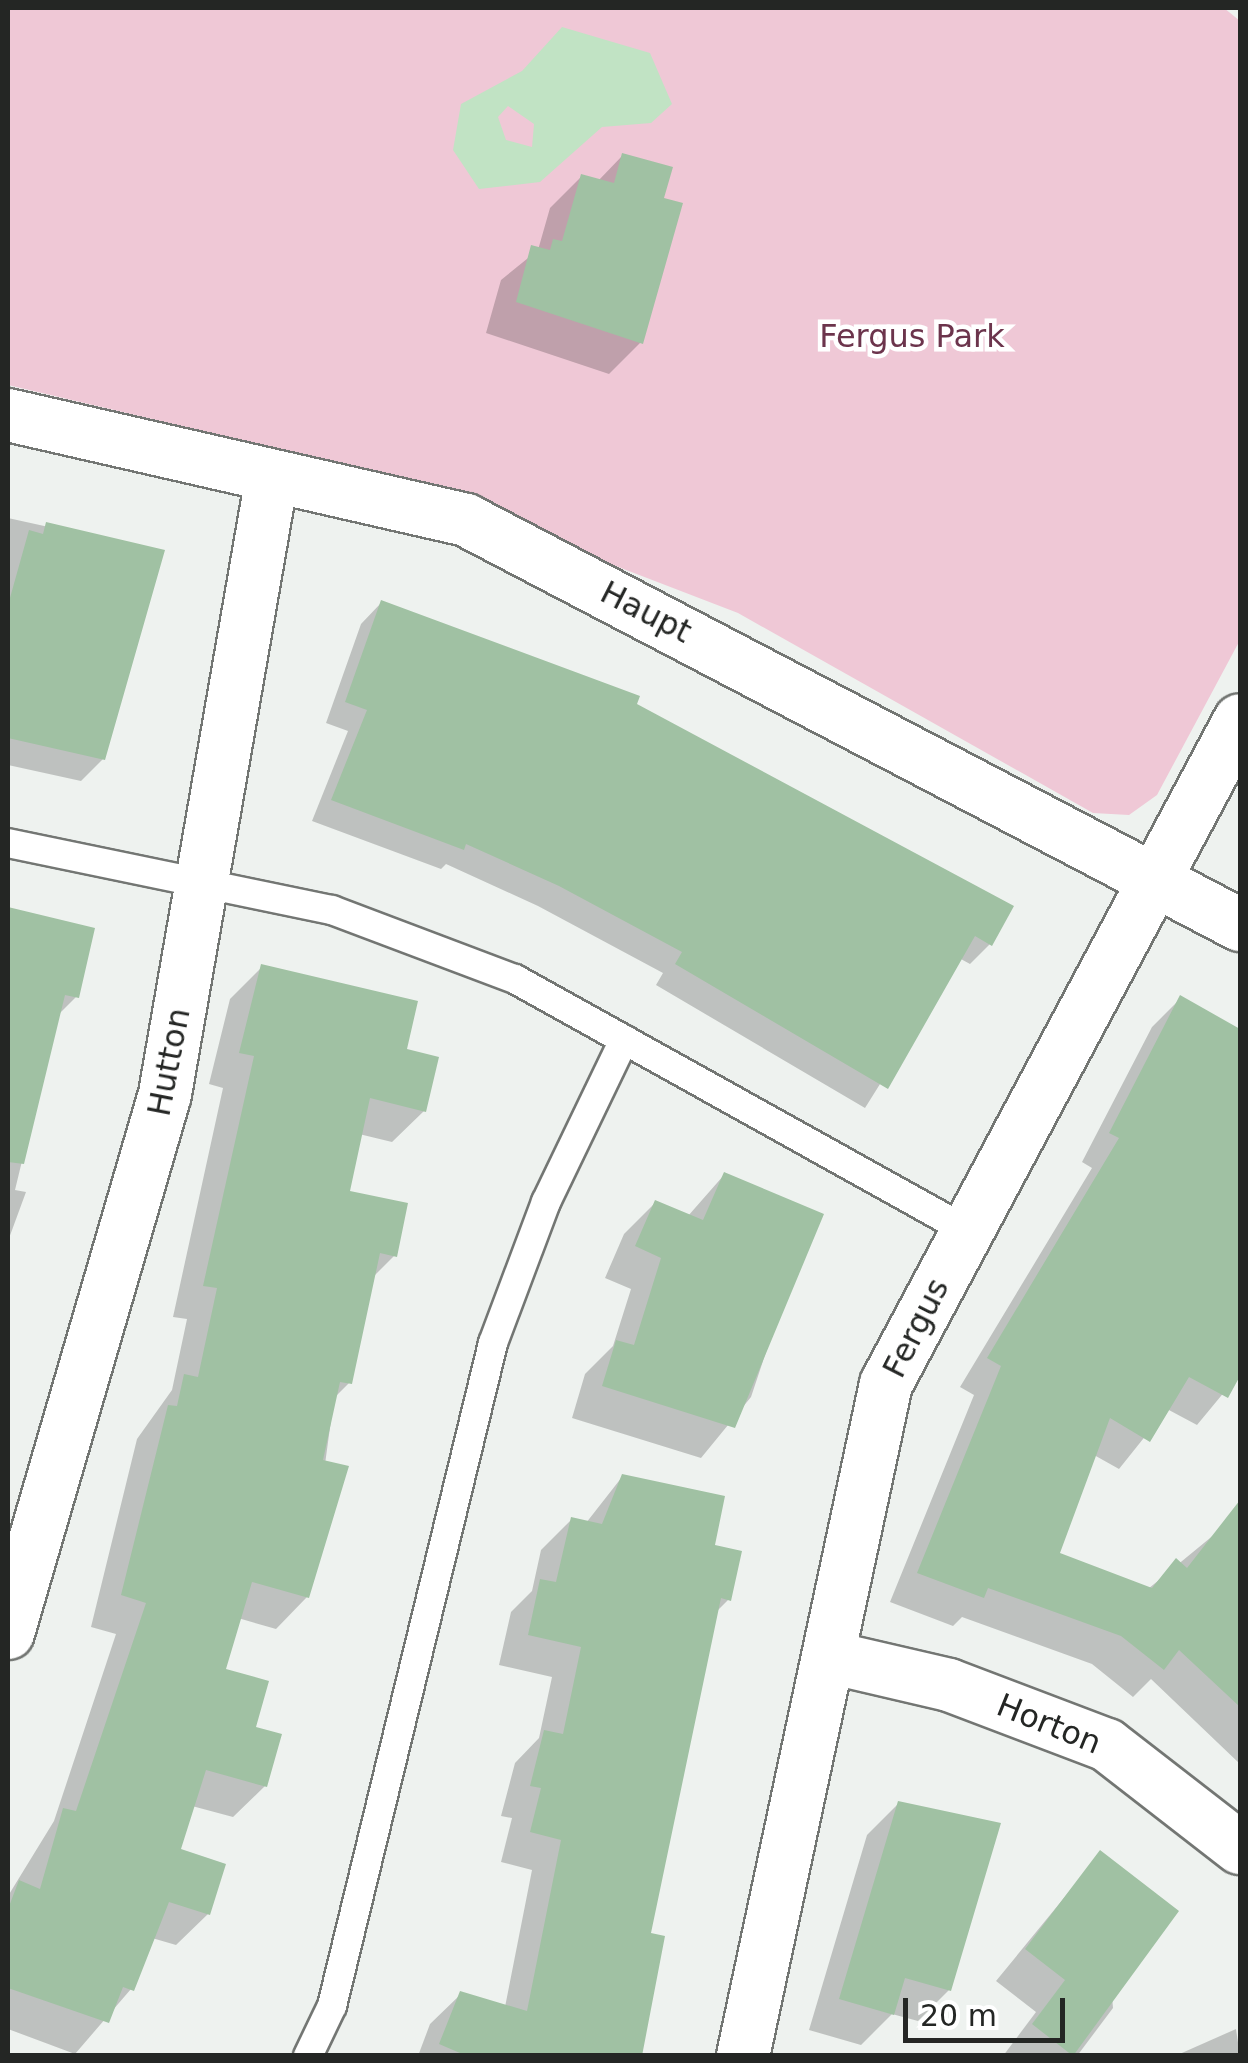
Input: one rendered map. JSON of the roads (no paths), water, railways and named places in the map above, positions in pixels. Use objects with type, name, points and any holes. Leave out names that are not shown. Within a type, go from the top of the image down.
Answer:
[{"type":"street","name":"Haupt","points":[[8,415],[466,520],[1153,873],[1240,924]]},
{"type":"street","name":"Hutton","points":[[8,1633],[166,1094],[272,477]]},
{"type":"street","name":"Fergus","points":[[743,2056],[886,1384],[1153,873],[1240,720]]},
{"type":"street","name":"Horton","points":[[829,1657],[949,1685],[1107,1745],[1240,1848]]},
{"type":"lane","points":[[8,843],[332,910],[515,980],[966,1230]]},
{"type":"lane","points":[[308,2056],[332,2006],[494,1343],[546,1202],[624,1040]]},
{"type":"park label","name":"Fergus Park","points":[[912,336]]}]
